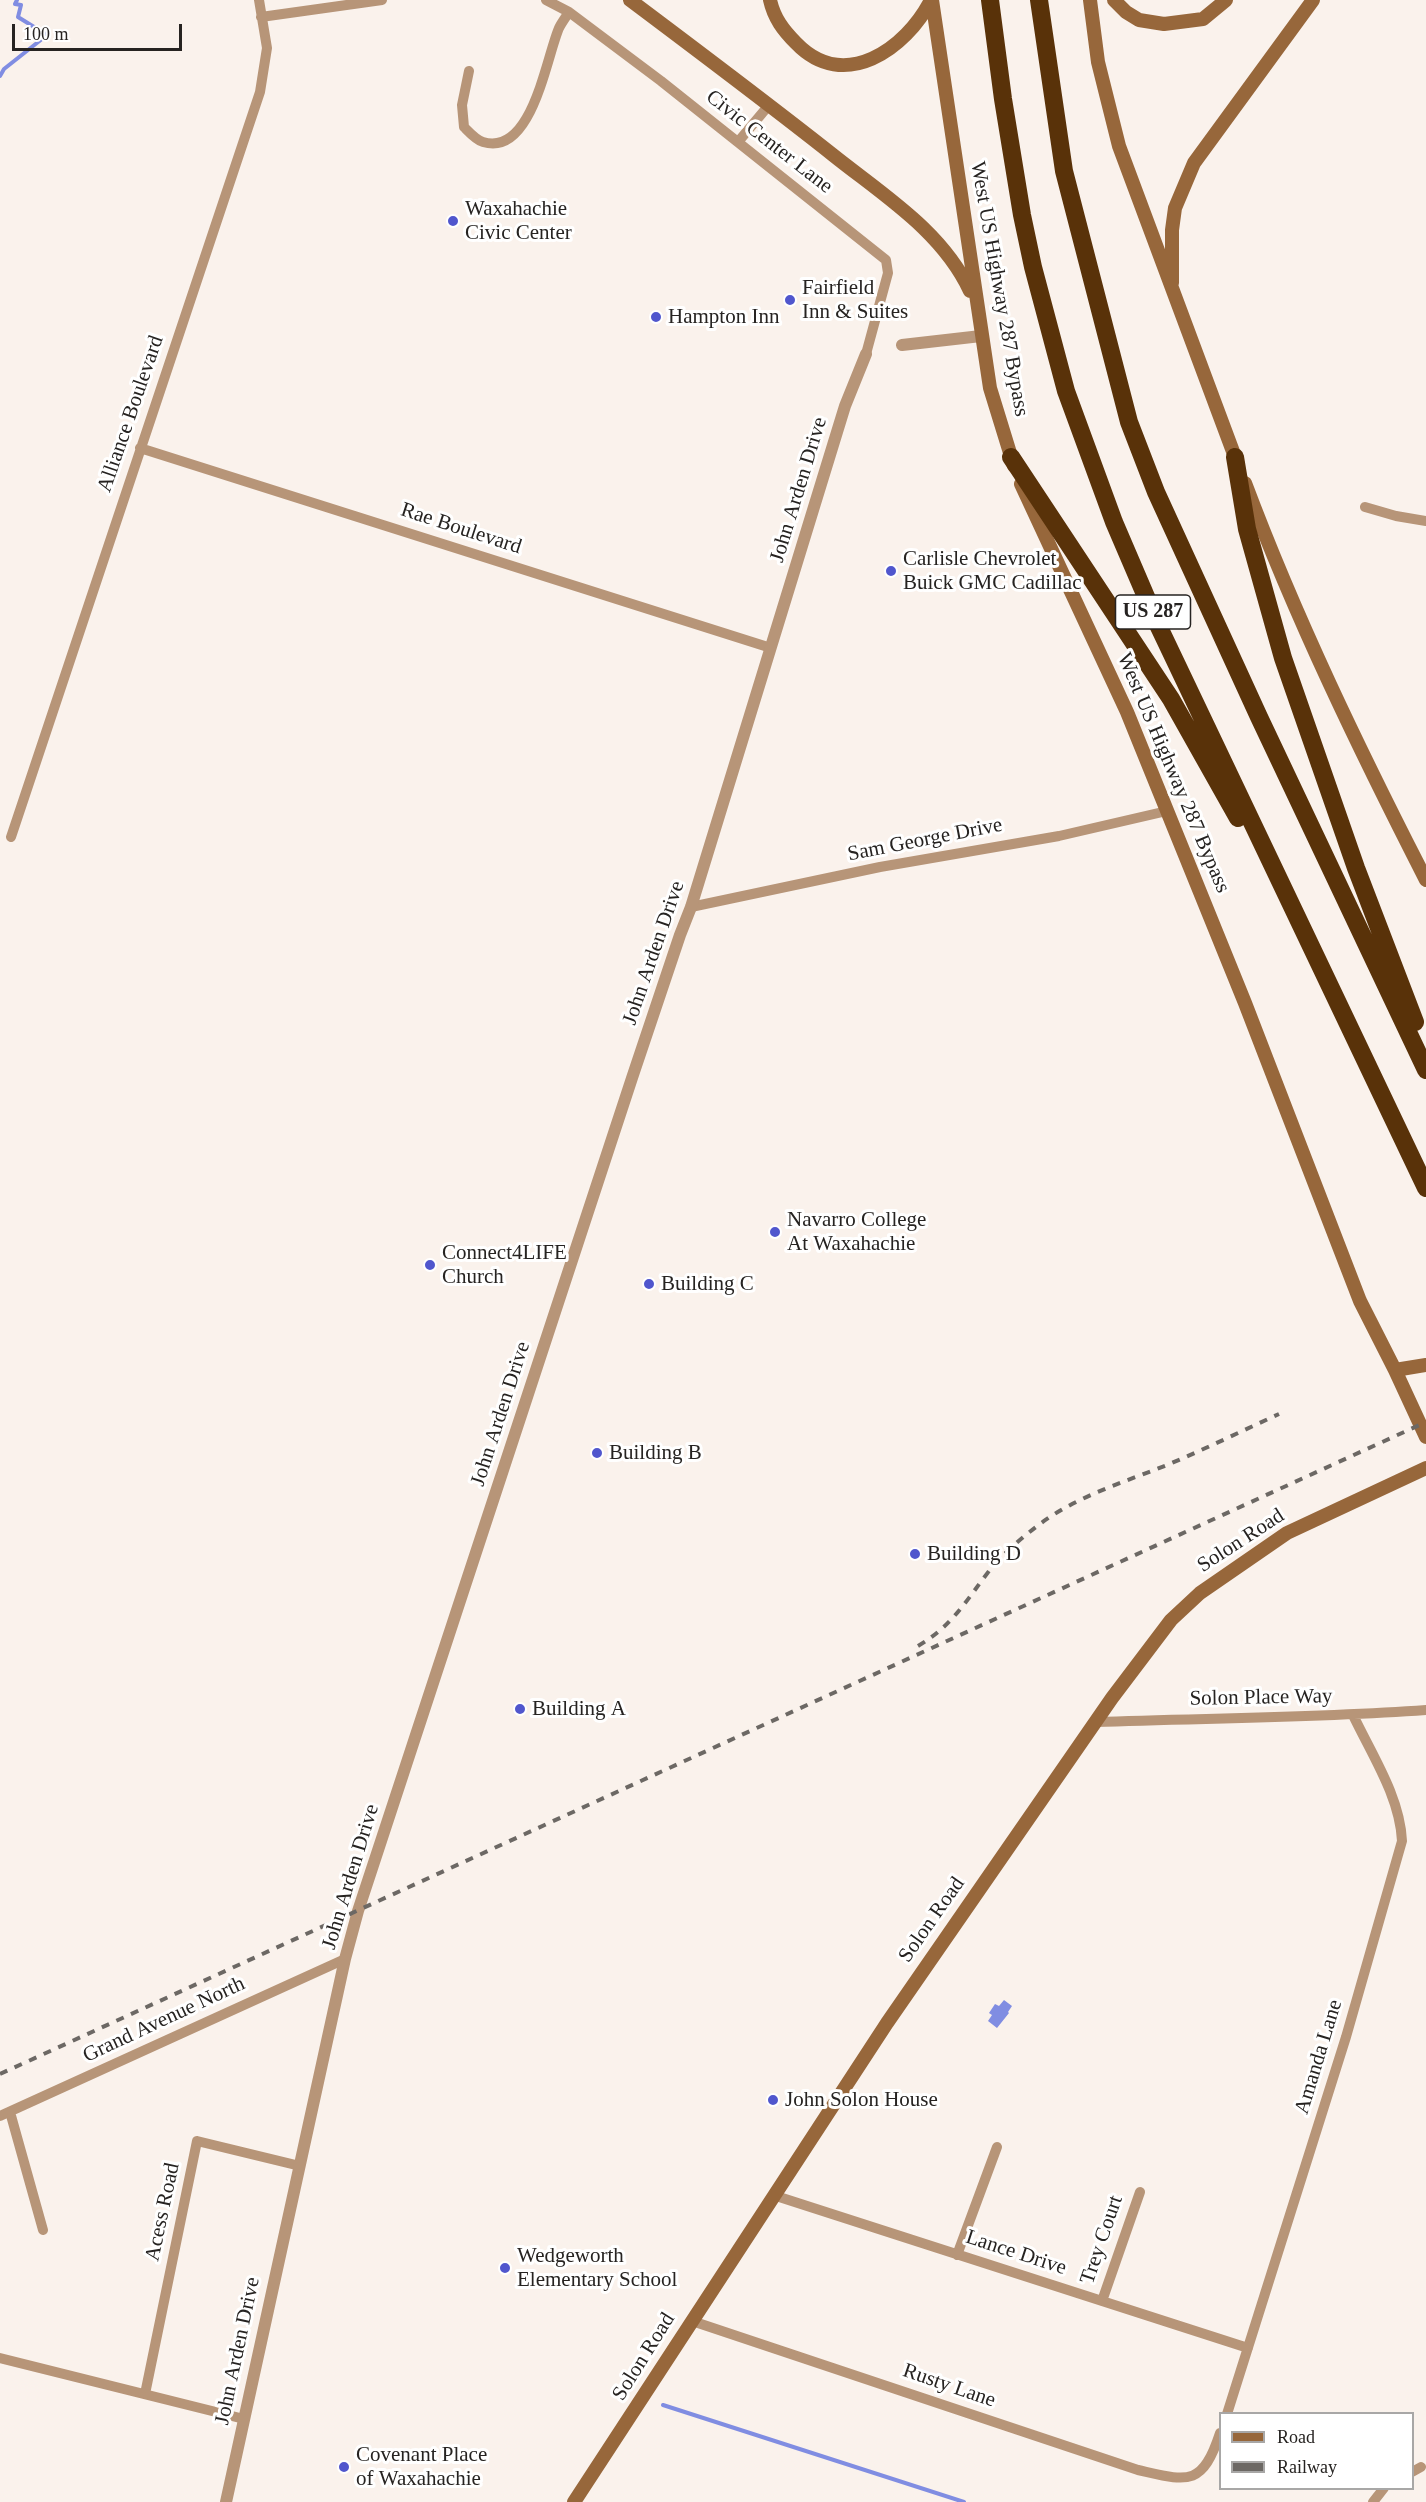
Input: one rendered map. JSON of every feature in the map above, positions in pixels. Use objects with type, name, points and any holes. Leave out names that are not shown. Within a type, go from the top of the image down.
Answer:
[{"type":"highway","name":"US 287","points":[[990,0],[1022,215],[1066,391],[1114,522],[1159,627],[1322,965],[1426,1188]]},
{"type":"highway","name":"US 287","points":[[1039,0],[1064,171],[1129,422],[1156,492],[1258,717],[1423,1063]]},
{"type":"highway","points":[[1011,457],[1171,699],[1322,965]]},
{"type":"highway","points":[[1235,457],[1247,529],[1283,658],[1356,868],[1416,1024],[1423,1063]]},
{"type":"main road","points":[[630,0],[769,105],[919,224],[951,258],[976,302]]},
{"type":"main road","points":[[770,0],[778,24],[799,47],[818,60],[839,64],[870,60],[898,44],[919,21],[932,0]]},
{"type":"main road","name":"West US Highway 287 Bypass","points":[[932,0],[990,388],[1017,475],[1127,712],[1245,1003],[1360,1300],[1426,1437]]},
{"type":"main road","points":[[1090,0],[1105,96],[1119,146],[1280,575],[1385,800],[1426,880]]},
{"type":"main road","points":[[1114,0],[1126,12],[1139,20],[1164,24],[1203,19],[1226,0]]},
{"type":"main road","points":[[1172,291],[1172,230],[1175,208],[1194,163],[1312,0]]},
{"type":"main road","points":[[1395,1370],[1426,1365]]},
{"type":"main road","name":"Solon Road","points":[[574,2502],[631,2418],[692,2320],[887,2022],[1096,1722],[1171,1620],[1200,1593],[1287,1533],[1426,1468]]},
{"type":"street","name":"Alliance Boulevard","points":[[11,837],[260,92],[267,48],[259,0]]},
{"type":"street","points":[[261,17],[382,0]]},
{"type":"street","name":"Civic Center Lane","points":[[546,0],[569,12],[886,260],[888,273],[866,354]]},
{"type":"street","points":[[469,71],[462,105],[464,128],[481,142],[499,143],[516,134],[530,114],[559,27],[569,12]]},
{"type":"street","points":[[738,142],[769,105]]},
{"type":"street","points":[[903,345],[981,336]]},
{"type":"street","name":"John Arden Drive","points":[[226,2502],[345,1959],[358,1911],[672,957],[691,907],[848,398],[866,354]]},
{"type":"street","name":"Rae Boulevard","points":[[140,448],[771,648]]},
{"type":"street","points":[[1365,507],[1396,516],[1426,521]]},
{"type":"street","name":"Sam George Drive","points":[[691,907],[880,867],[1059,836],[1167,811]]},
{"type":"street","name":"Solon Place Way","points":[[1096,1722],[1313,1714],[1353,1715],[1426,1710]]},
{"type":"street","name":"Amanda Lane","points":[[1228,2412],[1346,2037],[1402,1841],[1401,1820],[1393,1799],[1353,1715]]},
{"type":"street","name":"Grand Avenue North","points":[[5,2114],[345,1959]]},
{"type":"street","points":[[5,2114],[43,2230]]},
{"type":"street","name":"Acess Road","points":[[145,2394],[197,2141],[300,2166]]},
{"type":"street","points":[[957,2255],[997,2147]]},
{"type":"street","name":"Trey Court","points":[[1102,2301],[1140,2192]]},
{"type":"street","name":"Lance Drive","points":[[773,2195],[1248,2349]]},
{"type":"street","name":"Rusty Lane","points":[[692,2320],[1138,2470],[1180,2479],[1195,2475],[1207,2464],[1219,2437]]},
{"type":"street","points":[[0,2358],[244,2419]]},
{"type":"street","points":[[1373,2502],[1382,2490]]},
{"type":"water","points":[[1004,2000],[1012,2006],[997,2028],[988,2021],[992,2015],[989,2013],[995,2004],[999,2006]]},
{"type":"waterway","points":[[0,76],[4,69],[47,35],[18,17],[21,5],[15,4],[17,0]]},
{"type":"waterway","points":[[663,2405],[964,2502]]},
{"type":"railway","points":[[918,1646],[949,1621],[1005,1553],[1051,1516],[1082,1499],[1181,1459],[1279,1414]]},
{"type":"railway","points":[[0,2074],[1426,1422]]},
{"type":"place","name":"Waxahachie Civic Center","points":[[453,221]]},
{"type":"place","name":"Fairfield Inn & Suites","points":[[790,300]]},
{"type":"place","name":"Hampton Inn","points":[[656,317]]},
{"type":"place","name":"Carlisle Chevrolet Buick GMC Cadillac","points":[[891,571]]},
{"type":"place","name":"Navarro College At Waxahachie","points":[[775,1232]]},
{"type":"place","name":"Connect4LIFE Church","points":[[430,1265]]},
{"type":"place","name":"Building C","points":[[649,1284]]},
{"type":"place","name":"Building B","points":[[597,1453]]},
{"type":"place","name":"Building D","points":[[915,1554]]},
{"type":"place","name":"Building A","points":[[520,1709]]},
{"type":"place","name":"John Solon House","points":[[773,2100]]},
{"type":"place","name":"Wedgeworth Elementary School","points":[[505,2268]]},
{"type":"place","name":"Covenant Place of Waxahachie","points":[[344,2467]]}]
